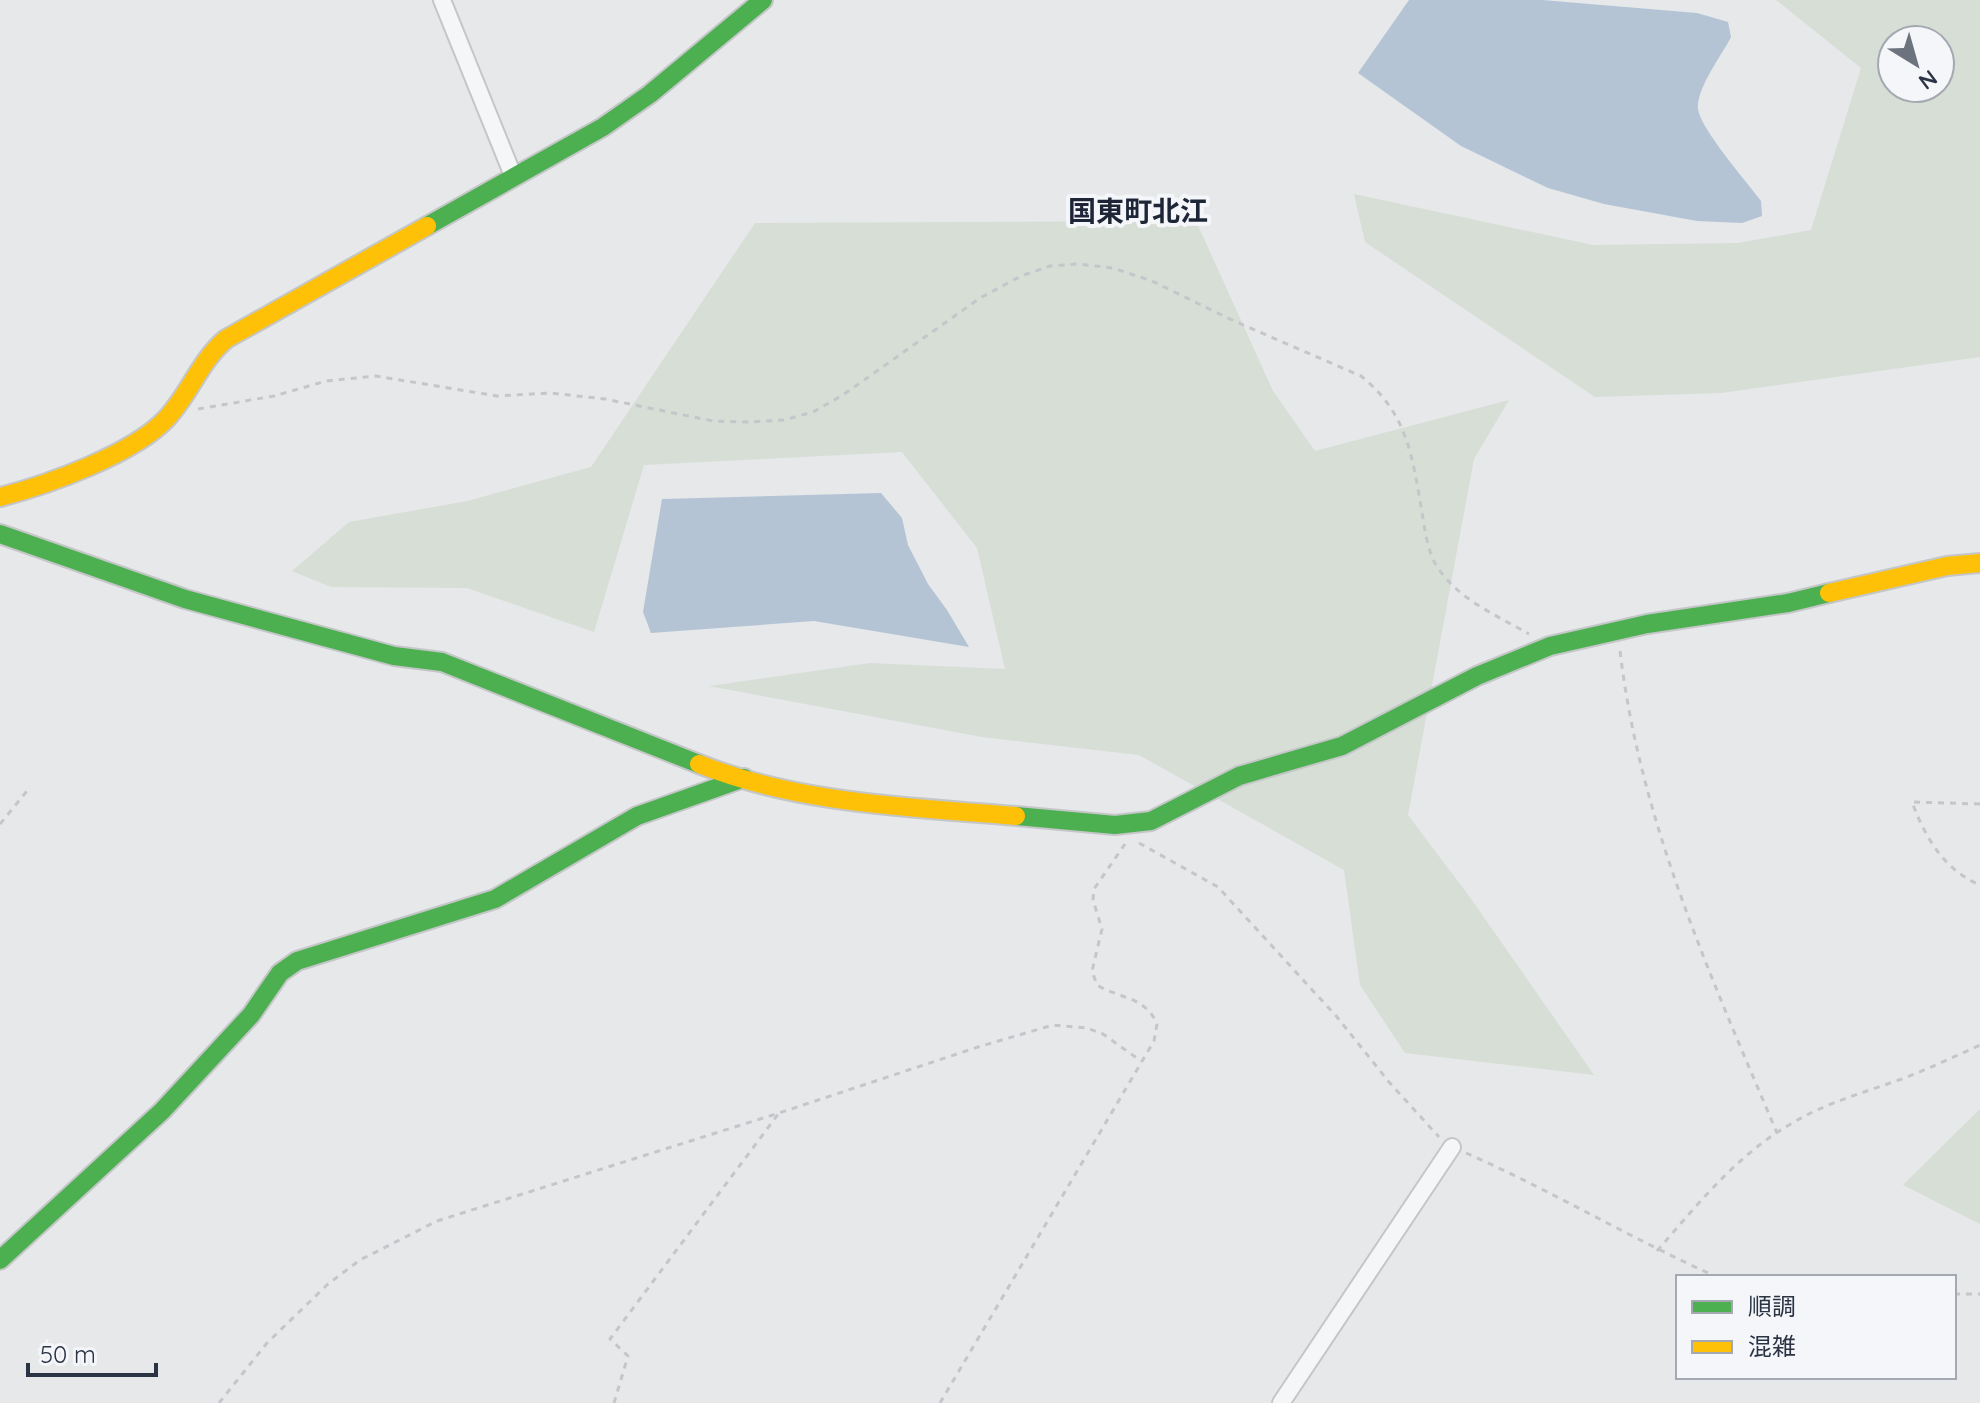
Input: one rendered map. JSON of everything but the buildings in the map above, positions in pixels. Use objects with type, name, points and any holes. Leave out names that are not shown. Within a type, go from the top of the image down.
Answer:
[{"type":"street","points":[[442,0],[514,178]]},
{"type":"street","points":[[0,497],[25,492],[140,440],[171,413],[204,360],[226,339],[603,127],[637,104],[763,0]]},
{"type":"street","points":[[0,534],[185,599],[302,633],[372,651],[442,662],[709,768],[811,796],[1115,825],[1134,830],[1239,776],[1342,746],[1477,676],[1550,646],[1618,630],[1788,603],[1947,566],[1980,563]]},
{"type":"street","points":[[0,1260],[162,1111],[251,1015],[280,973],[297,961],[495,899],[637,816],[744,778]]},
{"type":"street","points":[[1281,1403],[1452,1147]]},
{"type":"path","points":[[171,413],[274,396],[326,381],[376,376],[497,396],[550,393],[605,399],[713,421],[784,420],[813,412],[843,395],[980,298],[1021,276],[1050,266],[1078,264],[1113,268],[1152,281],[1234,321],[1361,376],[1375,387],[1400,420],[1414,467],[1428,543],[1437,566],[1461,593],[1550,646]]},
{"type":"path","points":[[1618,630],[1625,696],[1672,875],[1777,1133]]},
{"type":"path","points":[[0,824],[27,791]]},
{"type":"path","points":[[1980,804],[1912,802],[1921,827],[1937,852],[1953,868],[1980,885]]},
{"type":"path","points":[[940,1403],[1154,1041],[1157,1024],[1153,1015],[1138,1000],[1097,985],[1092,971],[1102,929],[1093,900],[1094,889],[1134,830],[1218,887],[1337,1017],[1433,1133],[1452,1147],[1526,1180],[1657,1251],[1712,1275]]},
{"type":"path","points":[[219,1403],[267,1343],[298,1312],[360,1260],[437,1221],[1053,1025],[1070,1025],[1095,1031],[1141,1061]]},
{"type":"path","points":[[1657,1251],[1716,1183],[1750,1152],[1777,1133],[1830,1103],[1908,1077],[1980,1045]]},
{"type":"path","points":[[614,1403],[628,1356],[610,1339],[779,1113]]},
{"type":"path","points":[[1956,1294],[1980,1294]]},
{"type":"shaded area","points":[[1776,0],[1980,0],[1980,357],[1721,393],[1595,397],[1365,242],[1354,194],[1593,245],[1738,243],[1811,230],[1861,68]]},
{"type":"shaded area","points":[[1196,221],[1273,391],[1315,451],[1509,400],[1474,459],[1408,815],[1469,896],[1594,1075],[1405,1053],[1360,985],[1344,870],[1139,755],[982,737],[709,686],[870,663],[1005,669],[977,548],[902,452],[644,465],[594,632],[467,588],[331,587],[292,571],[349,522],[467,501],[591,467],[755,223]]},
{"type":"shaded area","points":[[1980,1109],[1980,1224],[1903,1185]]},
{"type":"water","points":[[1409,0],[1542,0],[1697,13],[1728,22],[1731,37],[1705,82],[1698,109],[1707,130],[1761,201],[1762,216],[1742,223],[1697,221],[1604,204],[1548,188],[1461,146],[1358,73]]},
{"type":"water","points":[[881,493],[902,518],[908,545],[928,584],[969,647],[814,621],[651,633],[643,612],[662,499]]},
{"type":"traffic: fast","points":[[427,226],[603,127],[650,94],[763,0]]},
{"type":"traffic: fast","points":[[0,534],[185,599],[394,656],[442,662],[699,764]]},
{"type":"traffic: fast","points":[[1016,816],[1115,825],[1151,821],[1239,776],[1342,746],[1477,676],[1550,646],[1647,624],[1788,603],[1829,593]]},
{"type":"traffic: fast","points":[[0,1260],[162,1111],[251,1015],[280,973],[297,961],[495,899],[637,816],[744,778]]},
{"type":"traffic: slow","points":[[0,497],[65,476],[134,444],[167,418],[209,357],[226,339],[427,226]]},
{"type":"traffic: slow","points":[[1829,593],[1947,566],[1980,563]]},
{"type":"traffic: slow","points":[[699,764],[776,788],[815,796],[1016,816]]},
{"type":"district","name":"国東町北江","points":[[1138,211]]}]
